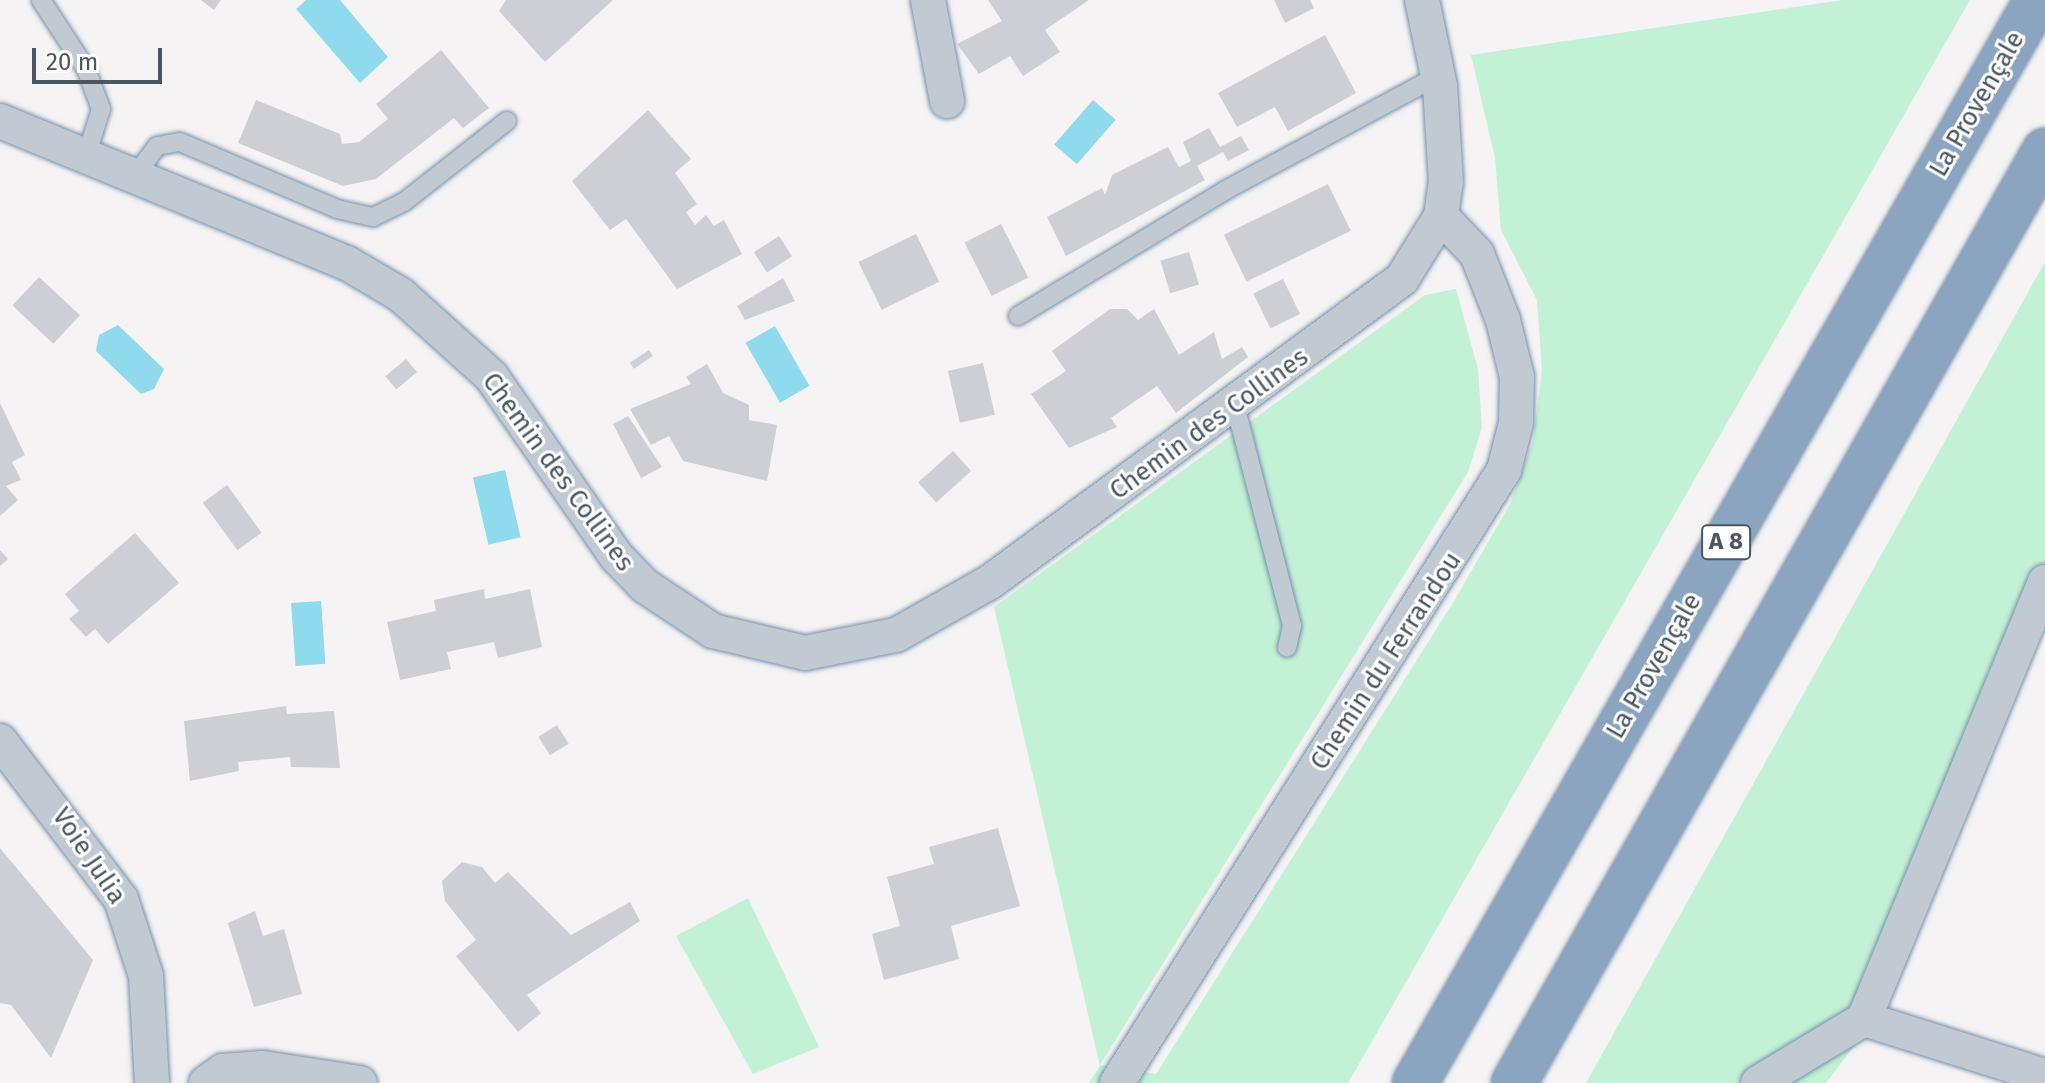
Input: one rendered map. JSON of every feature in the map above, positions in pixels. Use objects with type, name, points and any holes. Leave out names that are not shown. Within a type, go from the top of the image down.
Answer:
[{"type":"highway","name":"La Provençale","points":[[1415,1083],[2037,0]]},
{"type":"highway","points":[[1514,1083],[2045,151]]},
{"type":"street","points":[[928,0],[947,101]]},
{"type":"street","points":[[1422,0],[1438,76],[1448,148],[1441,216]]},
{"type":"street","name":"Chemin des Collines","points":[[0,121],[136,174],[347,263],[401,295],[491,376],[645,586],[713,631],[756,646],[805,653],[896,635],[990,582],[1383,296],[1425,248],[1441,216]]},
{"type":"street","name":"Chemin du Ferrandou","points":[[1117,1083],[1504,470],[1516,423],[1517,377],[1503,320],[1477,254],[1441,216]]},
{"type":"street","points":[[1758,1083],[1864,1019],[2045,582]]},
{"type":"street","name":"Voie Julia","points":[[0,741],[121,899],[146,976],[152,1083]]},
{"type":"street","points":[[1864,1019],[2045,1076]]},
{"type":"street","points":[[206,1083],[223,1071],[263,1068],[360,1083]]},
{"type":"lane","points":[[41,0],[86,69],[101,109],[86,157]]},
{"type":"lane","points":[[1018,316],[1224,191],[1438,76]]},
{"type":"lane","points":[[136,174],[157,146],[180,142],[337,209],[373,217],[404,202],[507,121]]},
{"type":"lane","points":[[1235,405],[1292,626],[1287,647]]},
{"type":"green space","points":[[1843,0],[1970,0],[1348,1083],[1089,1083],[1100,1066],[994,607],[1425,295],[1456,289],[1478,369],[1482,427],[1468,472],[1100,1065],[1156,1074],[1454,601],[1510,504],[1533,441],[1542,370],[1537,300],[1501,230],[1495,158],[1471,55]]},
{"type":"green space","points":[[2045,262],[2045,622],[1889,1000],[1826,1083],[1586,1083]]},
{"type":"green space","points":[[748,898],[819,1047],[753,1074],[676,936]]},
{"type":"water","points":[[306,0],[340,0],[388,57],[360,83],[296,9]]},
{"type":"water","points":[[1093,100],[1116,120],[1077,164],[1054,145]]},
{"type":"water","points":[[118,325],[164,369],[154,389],[141,394],[96,351],[99,335]]},
{"type":"water","points":[[775,326],[810,386],[780,403],[746,343]]},
{"type":"water","points":[[505,470],[521,537],[488,545],[473,477]]},
{"type":"water","points":[[321,601],[325,664],[295,666],[291,603]]},
{"type":"building","points":[[201,0],[221,0],[214,10]]},
{"type":"building","points":[[506,0],[613,0],[545,62],[499,11]]},
{"type":"building","points":[[988,0],[1089,0],[1045,30],[1060,52],[1023,76],[1010,56],[979,74],[957,44],[1002,21]]},
{"type":"building","points":[[1274,0],[1310,0],[1314,8],[1285,23]]},
{"type":"building","points":[[1325,35],[1356,93],[1288,131],[1275,107],[1237,127],[1218,93]]},
{"type":"building","points":[[441,50],[489,108],[463,128],[454,118],[376,179],[343,186],[238,143],[256,100],[340,134],[342,144],[359,142],[388,119],[376,104]]},
{"type":"building","points":[[648,110],[691,159],[675,173],[697,204],[686,212],[695,225],[706,215],[714,226],[724,220],[742,254],[677,289],[626,219],[610,230],[572,181]]},
{"type":"building","points":[[1209,128],[1220,147],[1241,136],[1249,150],[1228,161],[1223,152],[1197,166],[1205,180],[1066,256],[1047,217],[1102,188],[1105,195],[1112,175],[1168,147],[1179,167],[1191,161],[1183,142]]},
{"type":"building","points":[[1328,184],[1351,231],[1247,282],[1224,235]]},
{"type":"building","points":[[1001,224],[1028,277],[992,296],[964,243]]},
{"type":"building","points":[[916,234],[939,282],[882,310],[858,262]]},
{"type":"building","points":[[779,236],[792,256],[767,272],[754,252]]},
{"type":"building","points":[[1189,252],[1199,285],[1170,293],[1160,261]]},
{"type":"building","points":[[39,277],[80,315],[53,344],[12,306]]},
{"type":"building","points":[[783,278],[795,301],[745,320],[737,306]]},
{"type":"building","points":[[1283,279],[1300,314],[1270,329],[1253,293]]},
{"type":"building","points":[[1110,309],[1127,309],[1138,320],[1154,309],[1179,355],[1214,332],[1222,359],[1242,347],[1248,357],[1176,413],[1157,386],[1111,418],[1117,427],[1069,448],[1031,394],[1066,371],[1052,351]]},
{"type":"building","points":[[649,350],[653,356],[634,369],[630,363]]},
{"type":"building","points":[[406,359],[417,372],[396,389],[385,376]]},
{"type":"building","points":[[983,363],[995,415],[960,423],[948,371]]},
{"type":"building","points":[[707,364],[723,393],[749,405],[749,420],[777,425],[767,481],[683,461],[669,436],[651,445],[630,409],[691,384],[686,377]]},
{"type":"building","points":[[0,403],[25,455],[12,462],[21,480],[6,486],[18,500],[0,516]]},
{"type":"building","points":[[628,416],[662,467],[641,478],[613,424]]},
{"type":"building","points":[[953,451],[971,471],[936,503],[918,482]]},
{"type":"building","points":[[227,485],[262,533],[237,550],[203,503]]},
{"type":"building","points":[[135,533],[179,583],[108,644],[95,629],[86,637],[69,619],[79,611],[65,594]]},
{"type":"building","points":[[0,550],[8,559],[0,566]]},
{"type":"building","points":[[484,589],[485,599],[530,589],[542,647],[498,658],[494,642],[447,652],[451,669],[400,680],[387,622],[436,611],[434,600]]},
{"type":"building","points":[[286,706],[287,714],[334,711],[340,768],[291,767],[290,757],[238,762],[239,771],[190,781],[184,721]]},
{"type":"building","points":[[557,725],[569,744],[550,755],[538,737]]},
{"type":"building","points":[[998,828],[1020,906],[951,926],[959,959],[884,980],[872,934],[900,926],[887,877],[934,864],[929,847]]},
{"type":"building","points":[[0,848],[93,960],[51,1058],[11,1005],[0,1003]]},
{"type":"building","points":[[462,862],[482,867],[495,883],[508,872],[571,935],[630,902],[640,921],[527,995],[541,1013],[518,1032],[456,956],[476,940],[445,901],[442,881]]},
{"type":"building","points":[[255,911],[263,936],[284,929],[302,994],[254,1007],[228,923]]}]
